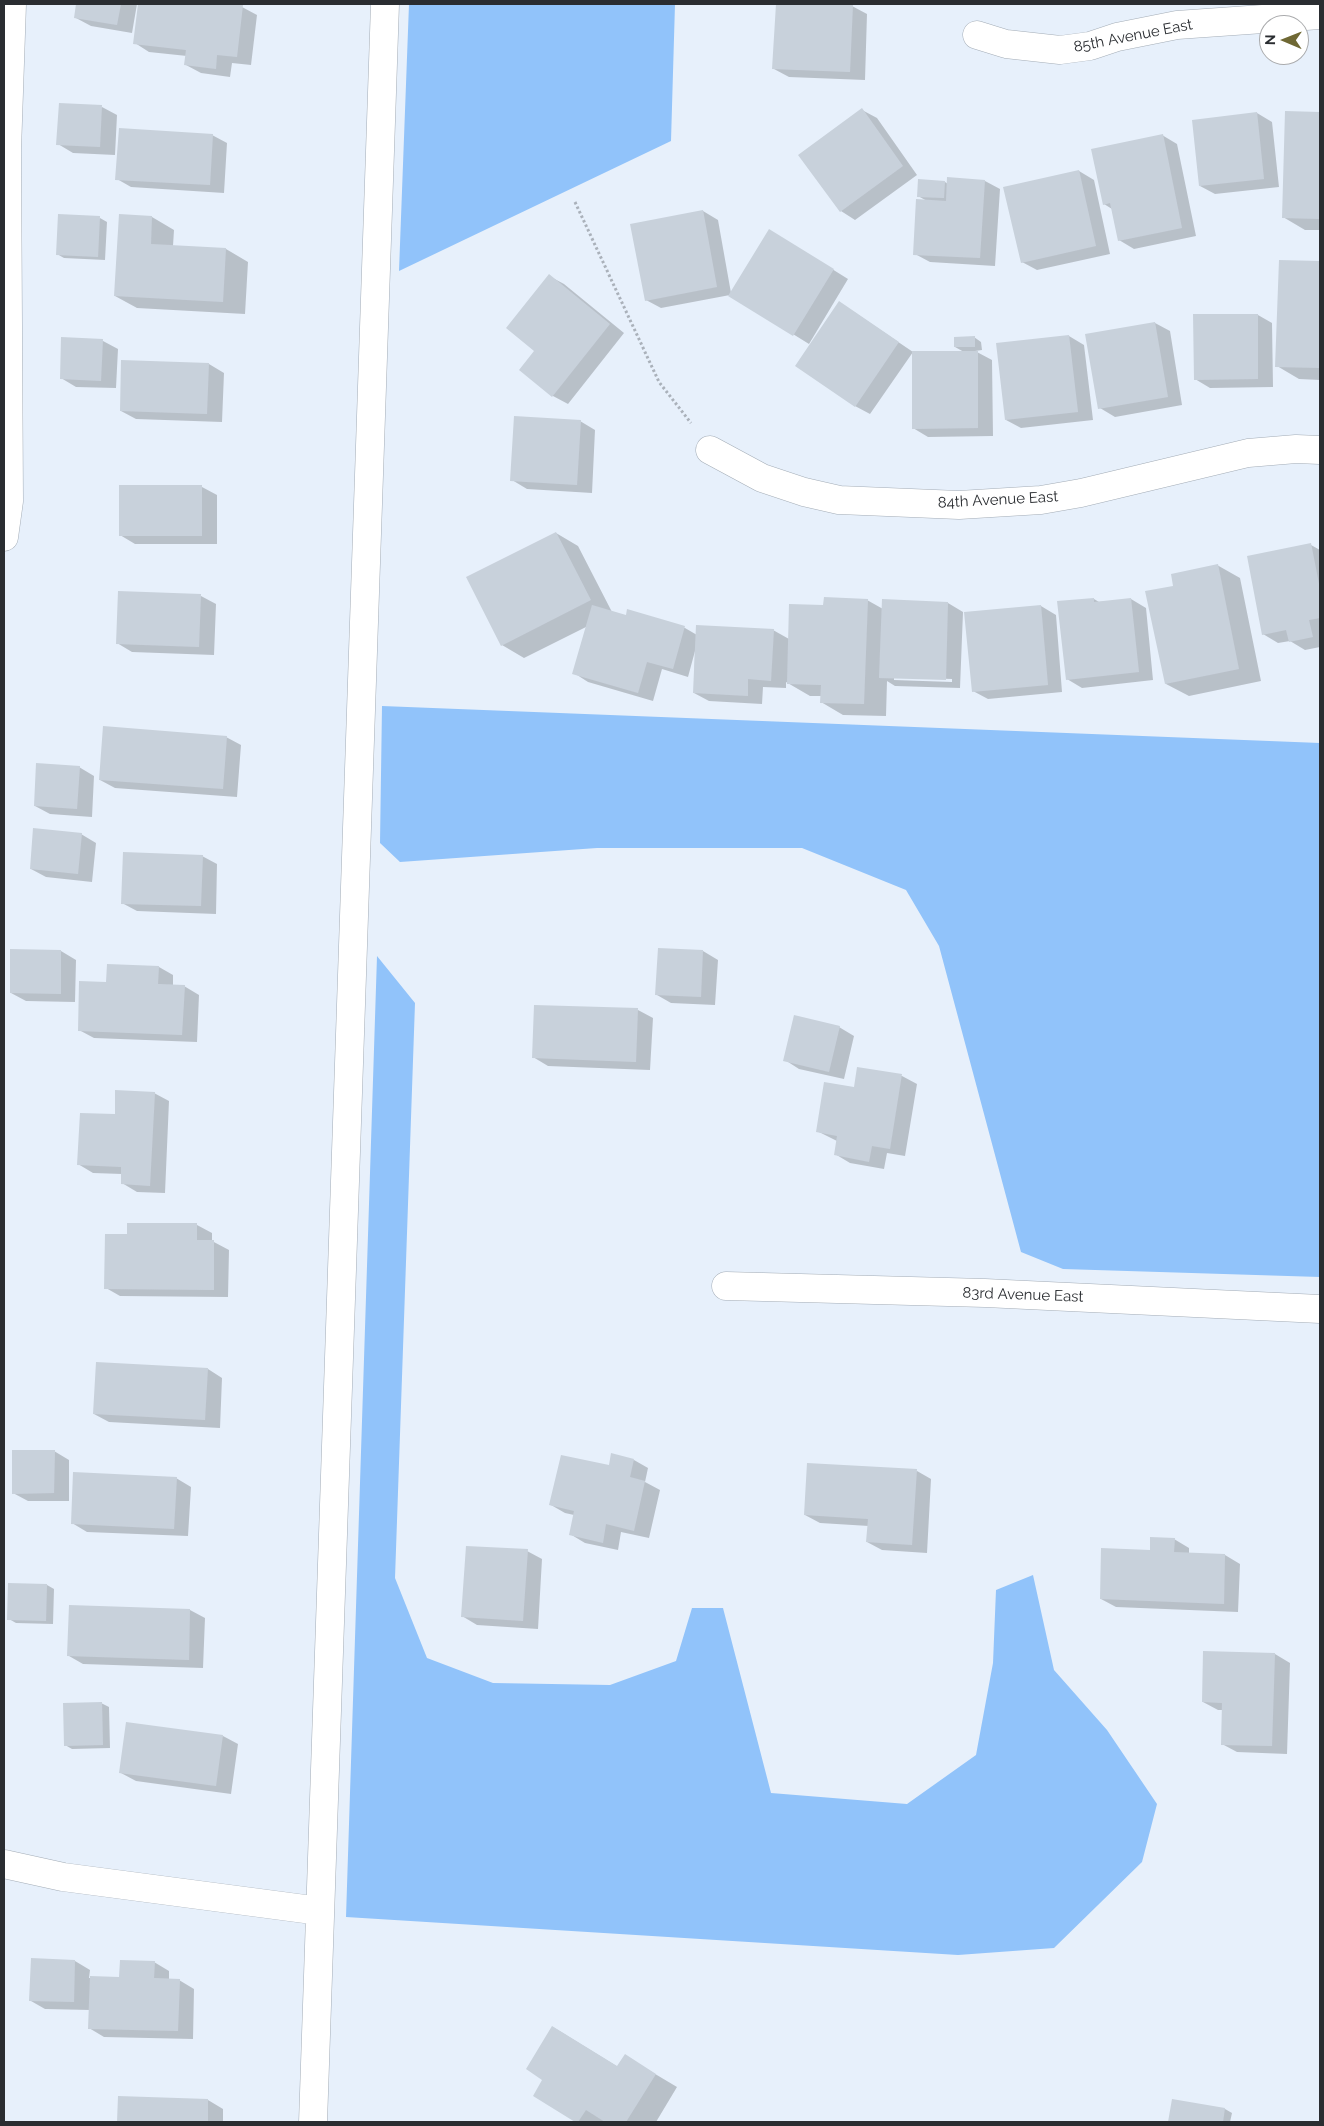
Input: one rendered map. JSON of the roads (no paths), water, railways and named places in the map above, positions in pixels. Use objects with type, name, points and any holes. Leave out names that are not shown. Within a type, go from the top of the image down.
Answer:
[{"type":"street","points":[[4,538],[9,501],[7,150],[12,4]]},
{"type":"street","points":[[312,2122],[385,4]]},
{"type":"street","name":"85th Avenue East","points":[[977,35],[1006,44],[1060,50],[1090,46],[1117,37],[1177,25],[1320,15]]},
{"type":"street","name":"84th Avenue East","points":[[710,450],[762,478],[804,492],[839,500],[959,505],[1041,500],[1081,493],[1248,453],[1296,449],[1320,450]]},
{"type":"street","name":"83rd Avenue East","points":[[726,1286],[985,1293],[1320,1309]]},
{"type":"street","points":[[4,1864],[63,1877],[320,1911]]}]
